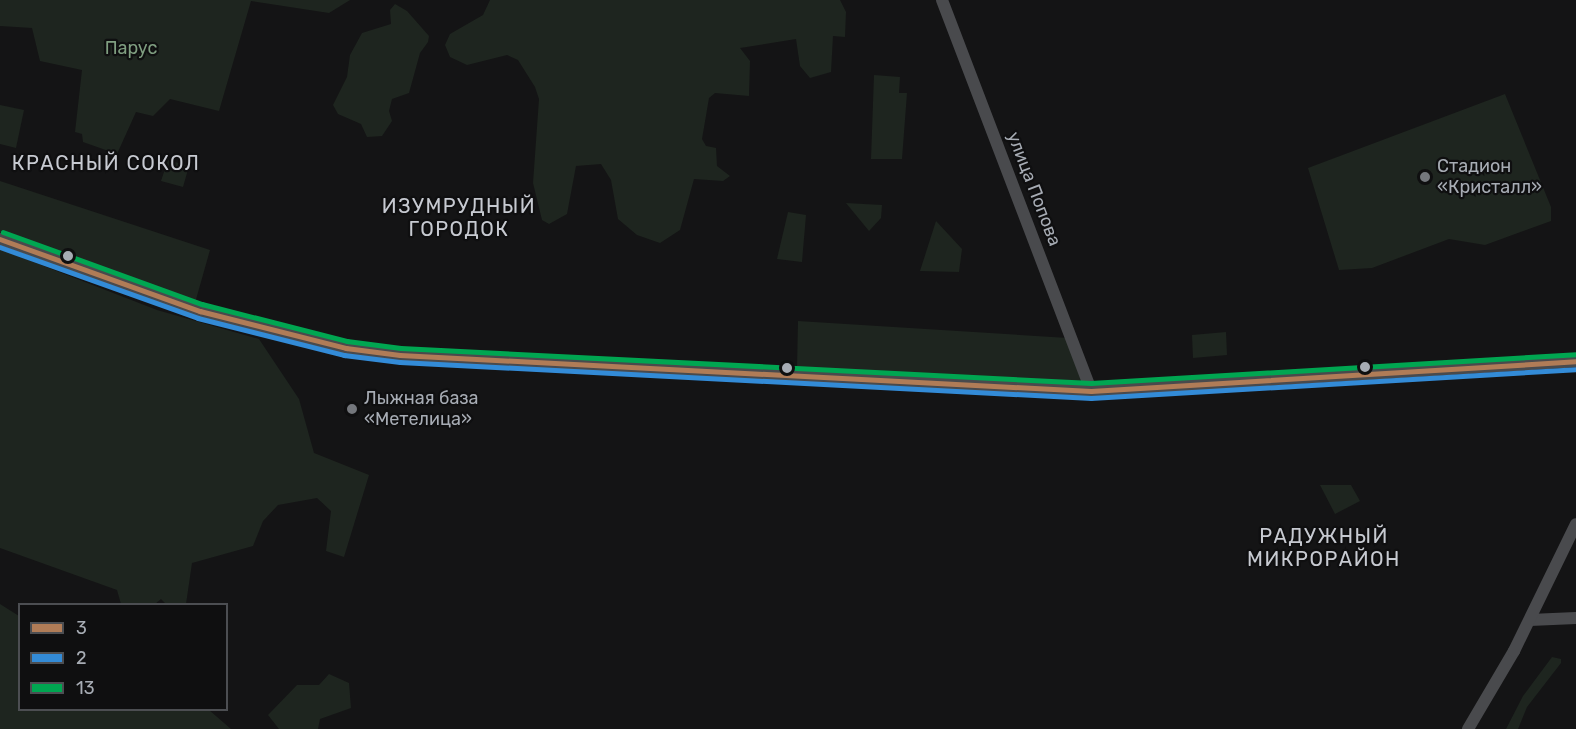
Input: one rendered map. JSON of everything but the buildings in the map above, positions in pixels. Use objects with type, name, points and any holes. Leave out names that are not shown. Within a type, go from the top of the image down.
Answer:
[{"type":"street","name":"улица Попова","points":[[942,0],[1091,391]]},
{"type":"street","points":[[0,239],[201,311],[346,348],[381,353],[1091,391],[1576,361]]},
{"type":"street","points":[[1468,729],[1530,620],[1576,524]]},
{"type":"street","points":[[1530,620],[1576,618]]},
{"type":"green space","name":"Парус","points":[[0,0],[350,0],[329,13],[251,1],[219,111],[170,99],[153,116],[136,112],[117,154],[83,142],[82,134],[75,132],[82,70],[40,61],[32,28],[0,26]]},
{"type":"green space","points":[[490,0],[840,0],[846,12],[845,37],[833,36],[831,72],[810,78],[800,66],[796,39],[740,48],[750,61],[749,96],[715,93],[709,98],[702,139],[706,146],[716,148],[717,166],[730,176],[723,181],[694,179],[680,230],[660,243],[637,235],[618,219],[611,180],[601,164],[576,166],[567,214],[549,224],[542,220],[533,183],[539,99],[535,87],[518,60],[507,55],[467,65],[450,57],[445,45],[450,34],[483,15]]},
{"type":"green space","points":[[395,4],[407,11],[429,36],[428,42],[420,53],[409,93],[392,99],[389,111],[392,121],[382,136],[367,137],[361,124],[338,114],[333,105],[347,77],[350,55],[362,33],[391,24],[390,10]]},
{"type":"green space","points":[[874,75],[900,77],[899,93],[907,93],[902,159],[871,159]]},
{"type":"green space","name":"Стадион «Кристалл»","points":[[1505,94],[1551,207],[1551,221],[1485,245],[1449,239],[1372,268],[1339,270],[1308,168]]},
{"type":"green space","points":[[0,105],[24,110],[16,148],[0,144]]},
{"type":"green space","points":[[168,160],[189,166],[183,187],[161,181]]},
{"type":"green space","points":[[0,181],[210,250],[195,303],[0,232]]},
{"type":"green space","points":[[846,203],[882,205],[881,218],[869,231]]},
{"type":"green space","points":[[788,212],[806,215],[802,262],[777,259]]},
{"type":"green space","points":[[936,221],[962,249],[959,272],[920,271]]},
{"type":"green space","points":[[0,249],[157,310],[259,339],[299,399],[314,453],[369,475],[344,557],[326,551],[331,511],[317,498],[278,505],[263,521],[253,546],[192,563],[186,603],[165,603],[161,599],[156,603],[121,603],[117,590],[0,548]]},
{"type":"green space","points":[[798,321],[1068,338],[1085,386],[797,369]]},
{"type":"green space","points":[[1226,332],[1227,355],[1193,358],[1192,335]]},
{"type":"green space","points":[[1320,485],[1351,485],[1360,501],[1335,514]]},
{"type":"green space","points":[[0,604],[18,615],[18,711],[210,711],[231,729],[0,729]]},
{"type":"green space","points":[[1552,657],[1561,659],[1561,663],[1527,707],[1518,729],[1506,729],[1523,696]]},
{"type":"green space","points":[[329,674],[349,683],[351,708],[320,719],[318,729],[279,729],[268,715],[297,685],[319,685]]},
{"type":"transit line","name":"13","points":[[3,232],[202,304],[347,341],[401,348],[1091,383],[1576,354]]},
{"type":"transit line","name":"3","points":[[0,239],[200,311],[346,348],[400,355],[1091,391],[1576,361]]},
{"type":"transit line","name":"2","points":[[0,247],[198,318],[344,355],[400,362],[1091,398],[1576,369]]},
{"type":"place","name":"Стадион «Кристалл»","points":[[1425,177]]},
{"type":"place","name":"Лыжная база «Метелица»","points":[[352,409]]},
{"type":"district","name":"КРАСНЫЙ СОКОЛ","points":[[106,163]]},
{"type":"district","name":"ИЗУМРУДНЫЙ ГОРОДОК","points":[[459,218]]},
{"type":"district","name":"РАДУЖНЫЙ МИКРОРАЙОН","points":[[1324,548]]}]
